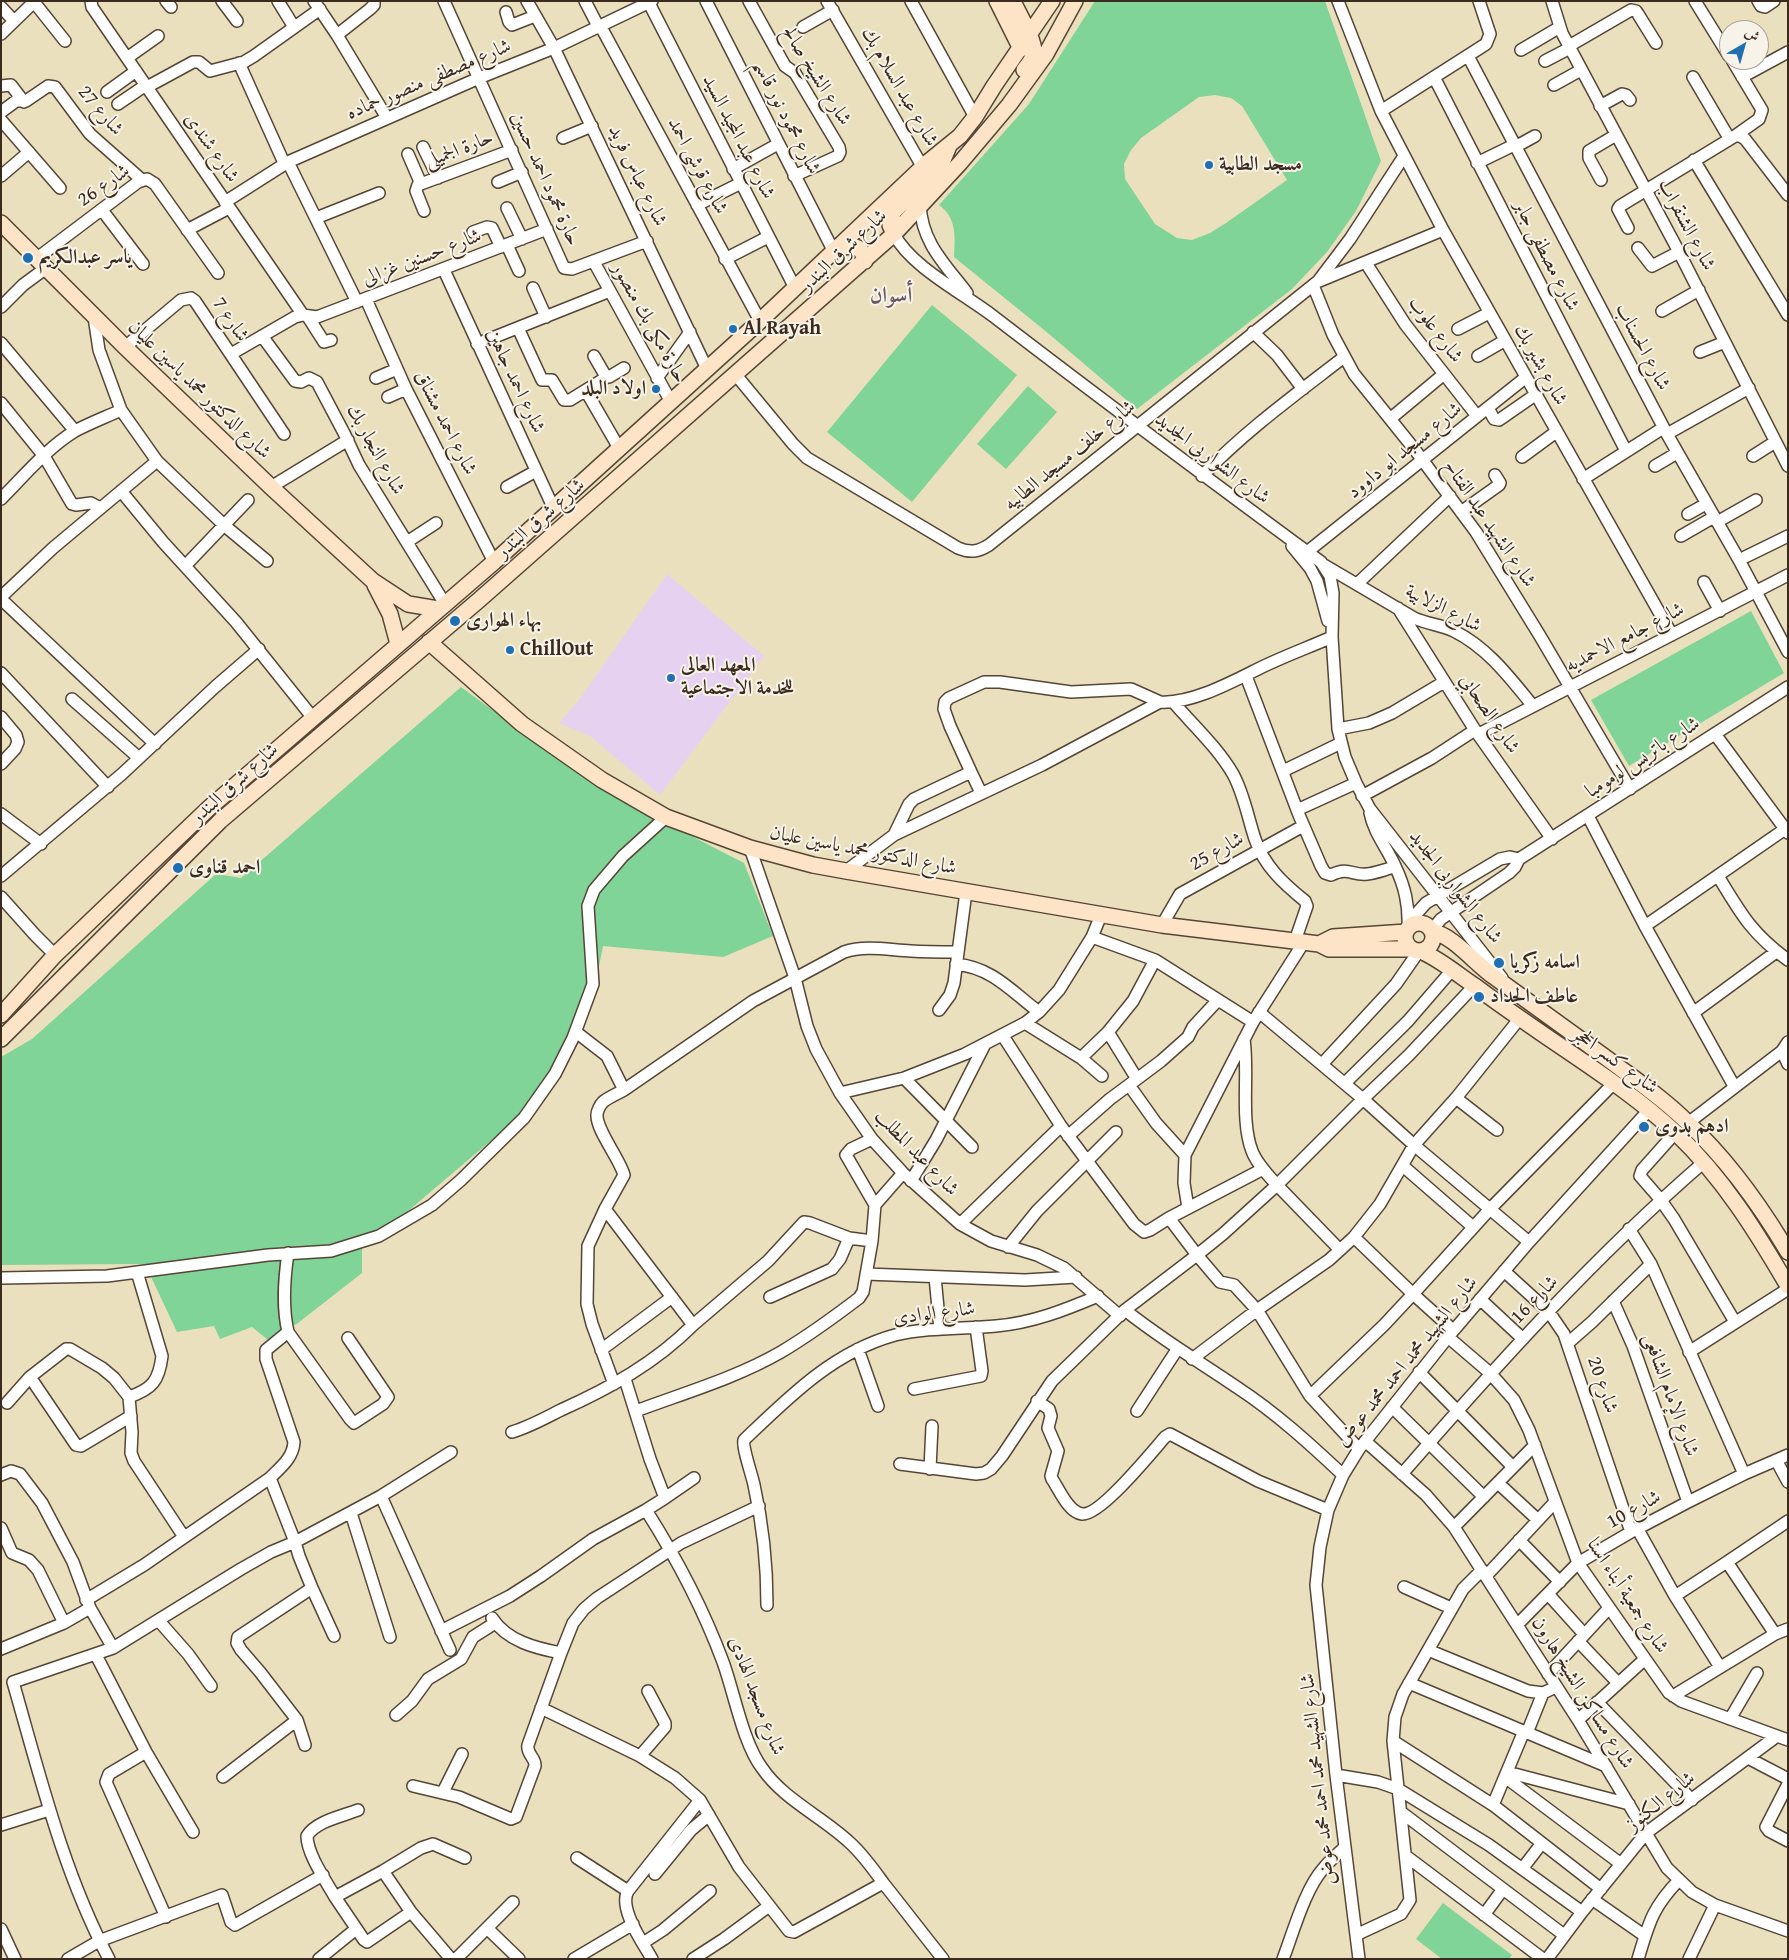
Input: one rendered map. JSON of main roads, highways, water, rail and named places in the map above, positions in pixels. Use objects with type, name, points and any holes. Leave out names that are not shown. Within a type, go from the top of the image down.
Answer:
[{"type":"main road","points":[[997,1],[1020,49]]},
{"type":"main road","points":[[996,121],[1002,100],[1032,60],[1034,50],[1013,1]]},
{"type":"main road","name":"شارع شرق البندر","points":[[1,1039],[220,821],[494,587],[894,234],[996,121],[1040,63],[1075,1]]},
{"type":"main road","name":"شارع شرق البندر","points":[[1,1015],[55,955],[209,808],[494,562],[708,369],[922,166],[968,127],[1051,2]]},
{"type":"main road","points":[[894,234],[890,225],[893,212],[940,167],[950,144]]},
{"type":"main road","name":"شارع الدكتور محمد ياسين عليان","points":[[3,227],[271,488],[373,581],[408,604],[441,606]]},
{"type":"main road","points":[[833,250],[850,245],[856,246],[864,255],[865,261]]},
{"type":"main road","name":"شارع الدكتور محمد ياسين عليان","points":[[373,581],[390,614],[398,644]]},
{"type":"main road","name":"شارع الدكتور محمد ياسين عليان","points":[[429,642],[522,724],[602,780],[666,817],[750,848],[813,865],[1162,925],[1306,942],[1329,949],[1417,951]]},
{"type":"main road","points":[[1426,924],[1433,931],[1432,945],[1425,950],[1417,951],[1406,942],[1410,928],[1426,924]]},
{"type":"main road","name":"شارع الدكتور محمد ياسين عليان","points":[[1306,942],[1410,928]]},
{"type":"main road","name":"شارع كسر الحجر","points":[[1433,931],[1450,938],[1476,963],[1646,1086],[1688,1123],[1717,1152],[1742,1183],[1788,1252]]},
{"type":"main road","name":"شارع كسر الحجر","points":[[1417,951],[1452,970],[1649,1110],[1675,1132],[1704,1162],[1728,1191],[1750,1222],[1788,1288]]},
{"type":"main road","points":[[55,955],[65,962],[69,971]]},
{"type":"main road","points":[[36,975],[39,984],[51,988]]},
{"type":"place","name":"مسجد الطابية","points":[[1209,165]]},
{"type":"place","name":"ياسر عبدالكريم","points":[[28,258]]},
{"type":"place","name":"Al Rayah","points":[[733,329]]},
{"type":"place","name":"اولاد البلد","points":[[656,389]]},
{"type":"place","name":"بهاء الهوارى","points":[[455,621]]},
{"type":"place","name":"ChillOut","points":[[510,650]]},
{"type":"place","name":"المعهد العالى للخدمة الاجتماعية","points":[[671,678]]},
{"type":"place","name":"احمد قناوى","points":[[178,868]]},
{"type":"place","name":"اسامه زكريا","points":[[1499,963]]},
{"type":"place","name":"عاطف الحداد","points":[[1479,997]]},
{"type":"place","name":"ادهم بدوى","points":[[1644,1127]]},
{"type":"district","name":"أسوان","points":[[891,296]]}]
